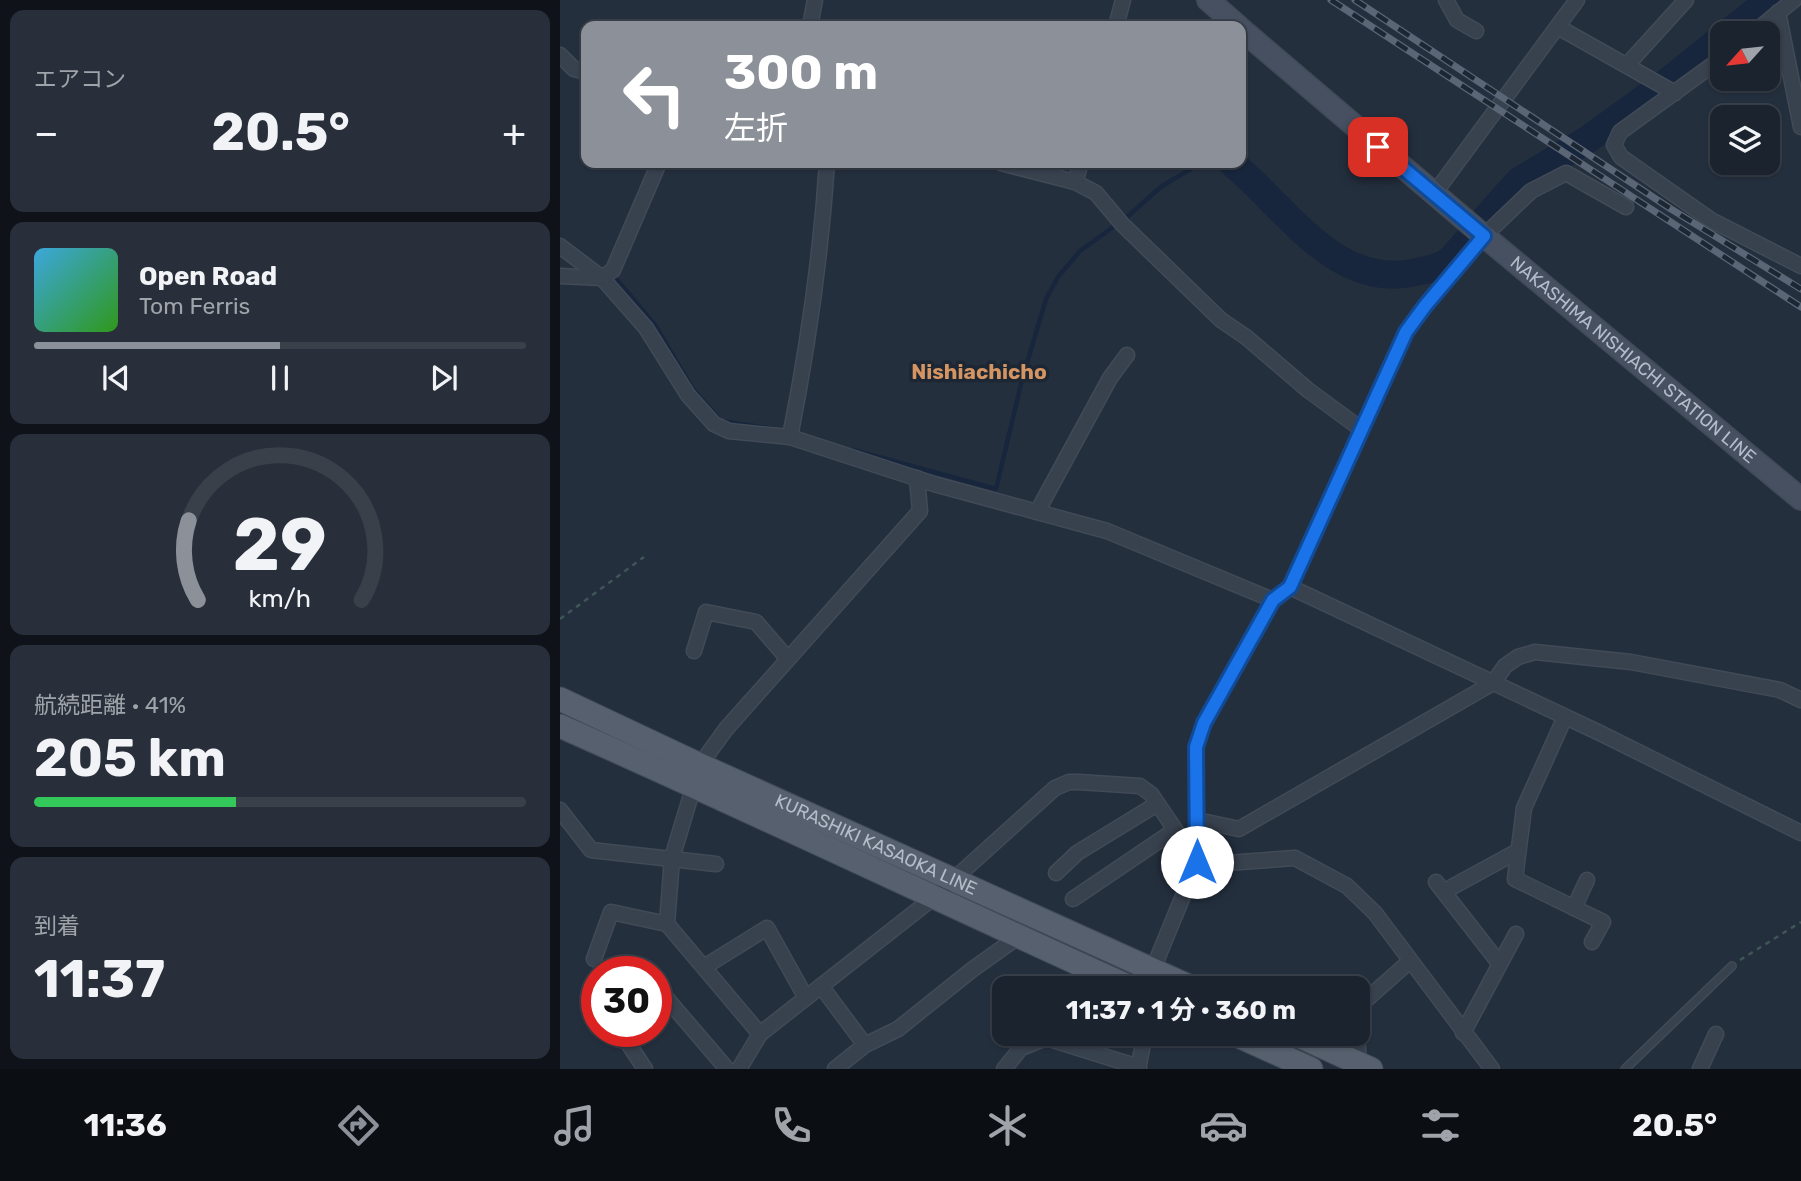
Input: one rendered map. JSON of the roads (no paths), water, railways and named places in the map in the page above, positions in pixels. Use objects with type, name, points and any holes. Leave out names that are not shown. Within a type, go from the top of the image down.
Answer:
[{"type":"main road","name":"NAKASHIMA NISHIACHI STATION LINE","points":[[1208,0],[1232,21]]},
{"type":"main road","name":"NAKASHIMA NISHIACHI STATION LINE","points":[[1246,33],[1484,236],[1801,499]]},
{"type":"main road","name":"KURASHIKI KASAOKA LINE","points":[[560,699],[698,775],[761,819],[1104,976]]},
{"type":"main road","name":"KURASHIKI KASAOKA LINE","points":[[560,726],[698,775],[954,879],[1146,976]]},
{"type":"main road","points":[[1260,1046],[1311,1069]]},
{"type":"main road","points":[[1321,1046],[1365,1066]]},
{"type":"street","points":[[811,21],[815,0]]},
{"type":"street","points":[[1118,21],[1124,0]]},
{"type":"street","points":[[1446,0],[1457,20],[1476,31]]},
{"type":"street","points":[[1627,65],[1686,0]]},
{"type":"street","points":[[1767,21],[1794,0]]},
{"type":"street","points":[[1434,194],[1558,27],[1569,3]]},
{"type":"street","points":[[1778,12],[1801,127]]},
{"type":"street","points":[[1558,27],[1666,88]]},
{"type":"street","points":[[560,55],[574,69],[581,71]]},
{"type":"street","points":[[1710,64],[1666,88],[1620,132],[1615,145],[1620,157],[1711,220],[1801,266]]},
{"type":"street","points":[[560,276],[601,278],[613,270],[658,168]]},
{"type":"street","points":[[790,437],[823,233],[827,168]]},
{"type":"street","points":[[1022,168],[1076,181],[1096,193],[1221,320],[1360,429]]},
{"type":"street","points":[[1076,181],[1080,168]]},
{"type":"street","points":[[1153,976],[1197,862],[1196,747],[1204,723],[1273,600],[1290,587],[1406,332],[1484,236],[1531,191],[1566,173],[1626,208]]},
{"type":"street","points":[[560,246],[601,278],[646,328],[688,395],[714,424],[729,431],[790,437],[917,478],[1107,531],[1273,600]]},
{"type":"street","points":[[1037,512],[1111,378],[1127,355]]},
{"type":"street","points":[[667,924],[672,859],[698,775],[726,729],[920,511],[917,478]]},
{"type":"street","points":[[1290,587],[1565,717],[1801,833]]},
{"type":"street","points":[[694,651],[706,612],[756,621],[788,659]]},
{"type":"street","points":[[1197,820],[1239,829],[1493,683],[1504,666],[1518,657],[1535,652],[1631,662],[1780,690],[1801,700]]},
{"type":"street","points":[[1565,717],[1524,808],[1515,879],[1603,922],[1592,942]]},
{"type":"street","points":[[739,1069],[760,1034],[933,898],[1055,788],[1069,782],[1140,786],[1151,794],[1197,862],[1213,864],[1295,859],[1346,886],[1375,913],[1492,1069]]},
{"type":"street","points":[[1056,873],[1077,853],[1157,804]]},
{"type":"street","points":[[560,810],[591,850],[716,864]]},
{"type":"street","points":[[1073,899],[1175,831]]},
{"type":"street","points":[[1452,887],[1518,851]]},
{"type":"street","points":[[1574,908],[1587,880]]},
{"type":"street","points":[[1436,882],[1499,963]]},
{"type":"street","points":[[595,956],[611,912],[667,924],[760,1034]]},
{"type":"street","points":[[704,967],[767,928],[806,998]]},
{"type":"street","points":[[1463,1032],[1516,934]]},
{"type":"street","points":[[835,1069],[865,1045],[898,1029],[1018,937]]},
{"type":"street","points":[[1370,996],[1410,961]]},
{"type":"street","points":[[821,986],[865,1045]]},
{"type":"street","points":[[672,1005],[727,1069]]},
{"type":"street","points":[[1700,1069],[1716,1034]]},
{"type":"street","points":[[1004,1069],[1021,1048],[1046,1038],[1138,1068],[1142,1046]]},
{"type":"street","points":[[1360,1046],[1365,1066]]},
{"type":"street","points":[[631,1047],[645,1069]]},
{"type":"lane","points":[[1625,1069],[1732,966]]},
{"type":"waterway","points":[[1743,21],[1770,0]]},
{"type":"waterway","points":[[1485,219],[1519,181],[1587,140],[1710,48]]},
{"type":"waterway","points":[[853,450],[996,489],[1022,380],[1046,299],[1058,277],[1080,251],[1127,217],[1162,186],[1193,168]]},
{"type":"waterway","points":[[1238,168],[1314,241],[1361,269],[1387,275],[1436,268],[1450,260],[1472,235]]},
{"type":"waterway","points":[[611,277],[618,281],[655,325],[692,388],[721,421],[788,431]]},
{"type":"railway","points":[[1331,0],[1801,307]]},
{"type":"railway","points":[[1355,0],[1671,209],[1801,289]]},
{"type":"district","name":"Nishiachicho","points":[[979,371]]}]
